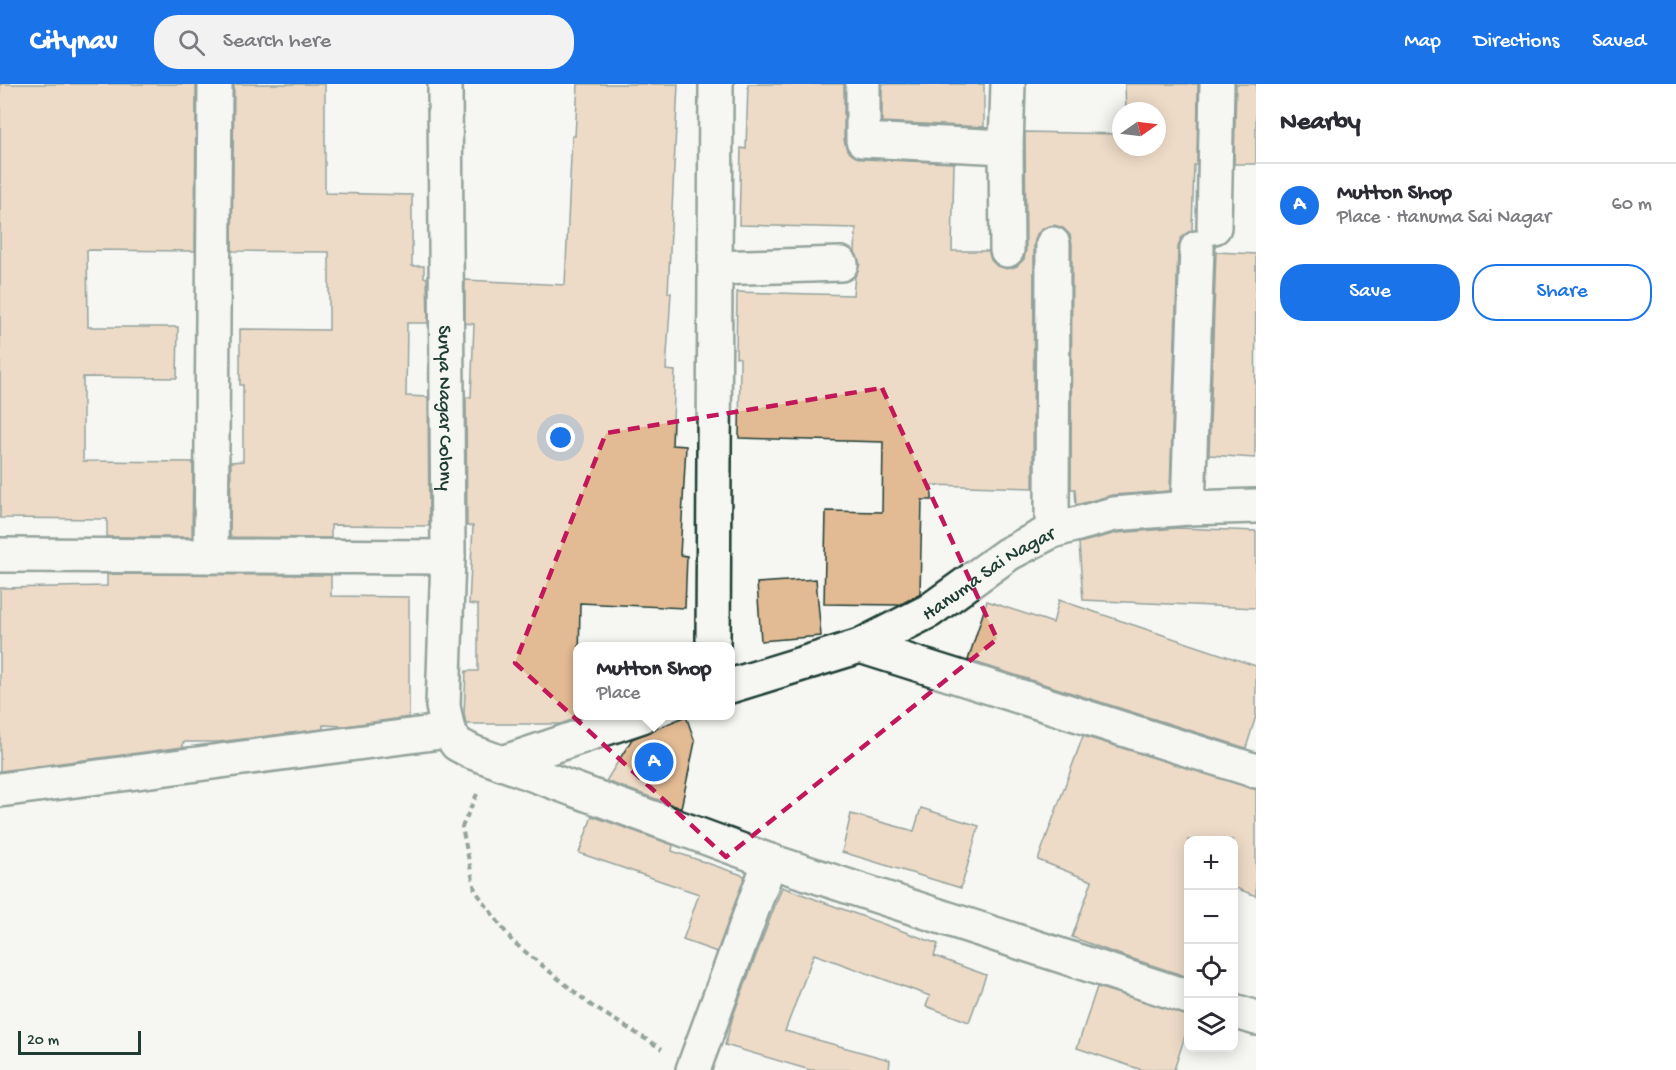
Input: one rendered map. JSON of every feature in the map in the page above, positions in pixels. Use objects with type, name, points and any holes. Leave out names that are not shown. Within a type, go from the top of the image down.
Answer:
[{"type":"street","points":[[211,556],[215,84]]},
{"type":"street","name":"Surya Nagar Colony","points":[[446,84],[447,557],[444,706],[448,731]]},
{"type":"street","points":[[713,642],[716,84]]},
{"type":"street","points":[[863,84],[863,140],[1006,147]]},
{"type":"street","points":[[1006,250],[1008,84]]},
{"type":"street","points":[[1188,508],[1217,84]]},
{"type":"street","points":[[1052,531],[1053,244]]},
{"type":"street","points":[[715,268],[841,264]]},
{"type":"street","name":"Hanuma Sai Nagar","points":[[735,684],[860,646],[929,612],[1008,554],[1052,531],[1114,514],[1188,508],[1256,506]]},
{"type":"street","points":[[0,555],[447,557]]},
{"type":"street","points":[[860,646],[1256,771]]},
{"type":"street","points":[[502,763],[630,720]]},
{"type":"street","points":[[0,790],[448,731],[457,744],[472,752],[770,861],[1184,996]]},
{"type":"street","points":[[693,1069],[770,861]]},
{"type":"street","points":[[1238,1013],[1256,1018]]},
{"type":"path","points":[[502,763],[478,792],[462,827],[475,890],[512,941],[592,1006],[693,1069]]},
{"type":"highlighted area","points":[[882,388],[997,639],[726,857],[515,663],[606,433]]},
{"type":"building","points":[[0,84],[196,84],[195,251],[87,250],[88,327],[178,327],[177,378],[83,377],[83,461],[193,462],[192,537],[107,537],[107,519],[0,518]]},
{"type":"building","points":[[234,84],[325,84],[325,193],[412,195],[412,266],[424,266],[424,277],[427,278],[428,323],[407,323],[406,396],[428,397],[429,526],[331,525],[331,538],[230,537],[231,462],[243,461],[240,329],[329,330],[329,252],[232,251]]},
{"type":"building","points":[[578,84],[678,84],[666,370],[675,371],[672,445],[686,446],[680,555],[687,556],[685,608],[580,603],[579,642],[573,642],[573,720],[560,724],[466,724],[464,714],[466,671],[478,671],[478,605],[469,604],[473,526],[467,526],[466,397],[471,397],[474,324],[465,323],[465,280],[565,285],[572,136],[575,136]]},
{"type":"building","points":[[748,84],[844,84],[844,140],[847,150],[862,159],[954,163],[952,251],[989,251],[991,260],[997,266],[1007,269],[1017,266],[1024,259],[1026,250],[1025,132],[1112,134],[1112,156],[1166,156],[1166,102],[1126,102],[1125,84],[1198,84],[1197,165],[1194,165],[1192,230],[1181,238],[1178,247],[1170,491],[1112,495],[1076,505],[1075,489],[1071,489],[1072,244],[1070,235],[1063,228],[1054,225],[1044,228],[1037,234],[1034,244],[1033,488],[932,485],[932,500],[922,500],[920,594],[899,605],[824,604],[826,511],[882,512],[883,442],[739,438],[740,358],[736,357],[737,292],[853,295],[855,276],[860,264],[855,253],[856,228],[739,225],[741,148],[746,149]]},
{"type":"building","points":[[882,84],[984,84],[984,127],[882,122]]},
{"type":"building","points":[[1236,84],[1256,84],[1256,164],[1234,164]]},
{"type":"building","points":[[1216,252],[1256,254],[1255,458],[1209,455]]},
{"type":"building","points":[[1178,528],[1256,531],[1256,608],[1083,600],[1079,543],[1117,533]]},
{"type":"building","points":[[107,574],[331,575],[331,596],[409,597],[409,717],[345,726],[323,725],[323,729],[218,742],[183,742],[183,747],[0,771],[0,588],[107,586]]},
{"type":"building","points":[[816,579],[821,636],[761,641],[757,583]]},
{"type":"building","points":[[1059,600],[1256,666],[1256,716],[1246,748],[968,660],[987,601],[1053,623]]},
{"type":"building","points":[[677,720],[687,720],[695,742],[681,808],[606,781],[632,739]]},
{"type":"building","points":[[1083,736],[1256,789],[1256,896],[1238,889],[1238,836],[1184,836],[1184,976],[1072,937],[1092,881],[1038,860]]},
{"type":"building","points":[[921,808],[979,826],[961,888],[842,852],[851,814],[914,831]]},
{"type":"building","points":[[592,816],[673,845],[672,851],[745,876],[717,952],[683,940],[699,894],[579,853]]},
{"type":"building","points":[[782,887],[938,944],[934,956],[986,975],[969,1022],[926,1006],[930,996],[814,954],[785,1031],[890,1060],[889,1070],[810,1070],[725,1045],[733,1016]]},
{"type":"building","points":[[1097,987],[1184,1014],[1184,1039],[1174,1070],[1142,1070],[1077,1048]]},
{"type":"place","name":"Mutton Shop","points":[[654,762]]}]
